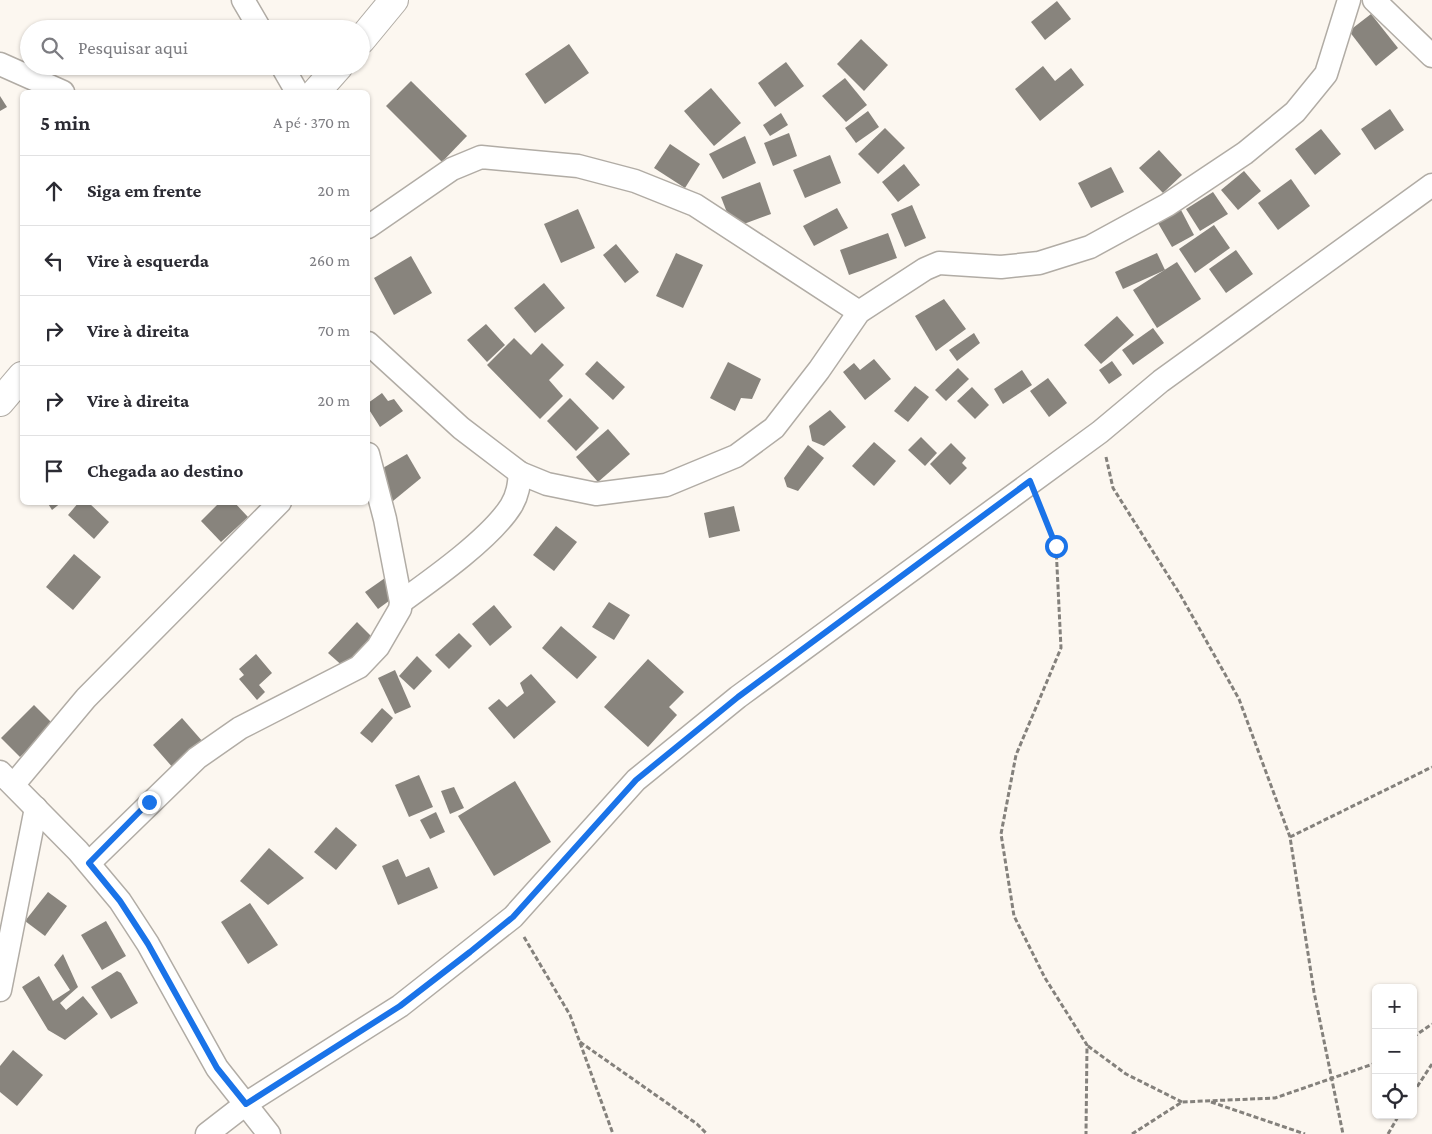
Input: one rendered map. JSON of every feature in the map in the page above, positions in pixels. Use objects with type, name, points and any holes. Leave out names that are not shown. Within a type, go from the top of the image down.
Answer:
[{"type":"main road","points":[[370,29],[394,0]]},
{"type":"main road","points":[[318,90],[331,75]]},
{"type":"main road","points":[[0,402],[20,378]]},
{"type":"street","points":[[243,0],[255,20]]},
{"type":"street","points":[[370,345],[461,428],[520,472],[547,484],[596,494],[666,485],[736,456],[774,428],[819,370],[859,312],[896,286],[939,263],[1000,267],[1039,263],[1090,247],[1167,205],[1244,153],[1295,112],[1326,74],[1349,0]]},
{"type":"street","points":[[1374,0],[1432,56]]},
{"type":"street","points":[[0,64],[20,73]]},
{"type":"street","points":[[24,75],[58,90]]},
{"type":"street","points":[[287,75],[296,90]]},
{"type":"street","points":[[370,226],[452,169],[481,157],[578,166],[635,181],[695,206],[859,312]]},
{"type":"street","points":[[207,1134],[246,1104],[400,1006],[513,917],[636,780],[738,697],[1030,481],[1100,432],[1161,381],[1432,185]]},
{"type":"street","points":[[89,863],[197,758],[240,728],[359,667],[378,647],[400,609],[401,602],[385,519],[370,462]]},
{"type":"street","points":[[401,602],[463,554],[495,524],[511,505],[519,487],[520,472]]},
{"type":"street","points":[[270,1134],[217,1068],[148,944],[120,901],[89,863],[7,778],[277,505]]},
{"type":"street","points":[[1,984],[36,808]]},
{"type":"path","points":[[1100,432],[1113,488],[1181,596],[1239,699],[1290,837],[1314,992],[1343,1134]]},
{"type":"path","points":[[1030,481],[1056,546],[1061,648],[1016,756],[1001,834],[1014,916],[1045,978],[1087,1045],[1126,1074],[1182,1102]]},
{"type":"path","points":[[1290,837],[1432,767]]},
{"type":"path","points":[[513,917],[570,1015],[613,1134]]},
{"type":"path","points":[[1417,1034],[1432,1024]]},
{"type":"path","points":[[580,1042],[697,1124],[706,1134]]},
{"type":"path","points":[[1086,1134],[1087,1045]]},
{"type":"path","points":[[1417,1087],[1432,1064]]},
{"type":"path","points":[[1132,1134],[1182,1102],[1275,1098],[1372,1065]]},
{"type":"path","points":[[1208,1100],[1305,1134]]},
{"type":"path","points":[[1388,1134],[1396,1119]]},
{"type":"building","points":[[1057,1],[1071,19],[1045,40],[1031,22]]},
{"type":"building","points":[[1371,14],[1398,48],[1376,66],[1349,31]]},
{"type":"building","points":[[861,39],[888,65],[864,91],[837,64]]},
{"type":"building","points":[[569,44],[589,73],[545,104],[525,74]]},
{"type":"building","points":[[786,62],[804,86],[775,107],[758,83]]},
{"type":"building","points":[[1043,66],[1055,81],[1071,68],[1084,85],[1040,121],[1015,89]]},
{"type":"building","points":[[845,78],[867,105],[846,122],[822,96]]},
{"type":"building","points":[[411,81],[467,136],[442,162],[386,106]]},
{"type":"building","points":[[711,88],[741,123],[714,146],[684,111]]},
{"type":"building","points":[[0,96],[7,107],[0,111]]},
{"type":"building","points":[[1390,109],[1404,130],[1375,150],[1361,129]]},
{"type":"building","points":[[868,111],[879,127],[856,143],[845,128]]},
{"type":"building","points":[[781,113],[788,125],[770,136],[763,125]]},
{"type":"building","points":[[885,128],[905,148],[878,174],[858,154]]},
{"type":"building","points":[[1321,129],[1341,154],[1315,175],[1295,149]]},
{"type":"building","points":[[789,133],[797,156],[773,166],[764,143]]},
{"type":"building","points":[[745,136],[756,163],[723,179],[709,154]]},
{"type":"building","points":[[670,144],[700,164],[685,188],[654,168]]},
{"type":"building","points":[[1159,150],[1182,175],[1163,193],[1139,168]]},
{"type":"building","points":[[830,155],[841,183],[805,198],[793,170]]},
{"type":"building","points":[[904,164],[920,185],[898,202],[882,182]]},
{"type":"building","points":[[1111,167],[1124,192],[1091,208],[1078,183]]},
{"type":"building","points":[[1244,171],[1261,191],[1238,210],[1221,190]]},
{"type":"building","points":[[1291,179],[1310,206],[1278,230],[1258,203]]},
{"type":"building","points":[[760,182],[771,214],[733,228],[721,197]]},
{"type":"building","points":[[1213,192],[1228,214],[1200,231],[1186,209]]},
{"type":"building","points":[[912,205],[926,238],[905,247],[891,214]]},
{"type":"building","points":[[837,208],[848,228],[814,246],[803,226]]},
{"type":"building","points":[[578,209],[595,248],[561,263],[544,224]]},
{"type":"building","points":[[1181,210],[1194,235],[1172,247],[1158,223]]},
{"type":"building","points":[[1214,225],[1230,248],[1195,273],[1179,249]]},
{"type":"building","points":[[888,233],[897,258],[849,275],[840,250]]},
{"type":"building","points":[[616,244],[639,272],[625,283],[603,255]]},
{"type":"building","points":[[1236,250],[1253,274],[1226,293],[1209,269]]},
{"type":"building","points":[[676,253],[703,265],[683,308],[656,296]]},
{"type":"building","points":[[1157,253],[1165,270],[1123,289],[1115,272]]},
{"type":"building","points":[[411,256],[432,293],[394,315],[374,278]]},
{"type":"building","points":[[1177,262],[1201,299],[1157,328],[1133,290]]},
{"type":"building","points":[[544,283],[565,308],[535,333],[514,308]]},
{"type":"building","points":[[944,299],[966,329],[936,351],[915,316]]},
{"type":"building","points":[[1117,316],[1134,335],[1101,364],[1084,345]]},
{"type":"building","points":[[486,324],[505,345],[487,362],[467,340]]},
{"type":"building","points":[[1153,328],[1164,343],[1133,365],[1122,350]]},
{"type":"building","points":[[974,333],[980,343],[957,361],[949,350]]},
{"type":"building","points":[[514,338],[531,355],[542,343],[564,365],[549,380],[563,396],[540,419],[487,365]]},
{"type":"building","points":[[874,359],[891,379],[865,400],[843,372],[854,363],[860,370]]},
{"type":"building","points":[[597,361],[625,387],[613,400],[585,374]]},
{"type":"building","points":[[1112,361],[1122,375],[1109,384],[1099,370]]},
{"type":"building","points":[[728,362],[761,379],[752,399],[741,398],[735,411],[710,398]]},
{"type":"building","points":[[958,368],[969,379],[946,401],[935,390]]},
{"type":"building","points":[[1022,370],[1032,385],[1003,404],[994,389]]},
{"type":"building","points":[[1048,378],[1067,403],[1049,417],[1030,391]]},
{"type":"building","points":[[915,386],[929,397],[908,422],[894,411]]},
{"type":"building","points":[[972,387],[989,405],[975,419],[957,401]]},
{"type":"building","points":[[382,393],[388,401],[394,399],[403,411],[380,427],[370,411],[370,402]]},
{"type":"building","points":[[570,398],[599,428],[576,451],[547,421]]},
{"type":"building","points":[[830,410],[846,427],[824,446],[812,441],[809,426]]},
{"type":"building","points":[[608,429],[630,454],[598,482],[576,457]]},
{"type":"building","points":[[921,437],[937,453],[925,466],[908,450]]},
{"type":"building","points":[[874,442],[896,461],[874,486],[852,466]]},
{"type":"building","points":[[951,443],[966,458],[962,463],[967,468],[950,485],[930,464]]},
{"type":"building","points":[[808,445],[824,458],[798,491],[787,487],[784,478]]},
{"type":"building","points":[[407,454],[421,478],[393,501],[376,472]]},
{"type":"building","points":[[49,505],[58,505],[52,510]]},
{"type":"building","points":[[76,505],[91,505],[109,522],[94,539],[68,515]]},
{"type":"building","points":[[217,505],[237,505],[248,517],[221,542],[201,521]]},
{"type":"building","points":[[734,506],[740,531],[709,538],[704,513]]},
{"type":"building","points":[[556,526],[577,542],[554,571],[533,555]]},
{"type":"building","points":[[74,554],[101,577],[73,610],[46,587]]},
{"type":"building","points":[[385,578],[397,595],[378,609],[365,592]]},
{"type":"building","points":[[609,602],[630,615],[614,640],[592,627]]},
{"type":"building","points":[[494,605],[512,627],[490,646],[472,624]]},
{"type":"building","points":[[357,622],[373,638],[345,668],[328,653]]},
{"type":"building","points":[[561,626],[597,657],[577,679],[542,648]]},
{"type":"building","points":[[459,633],[472,646],[449,669],[435,655]]},
{"type":"building","points":[[256,654],[272,673],[259,685],[265,692],[257,700],[239,679],[244,675],[239,669]]},
{"type":"building","points":[[417,656],[432,671],[414,690],[399,676]]},
{"type":"building","points":[[648,659],[684,692],[669,707],[677,715],[648,747],[604,707]]},
{"type":"building","points":[[395,670],[411,707],[395,714],[378,678]]},
{"type":"building","points":[[531,674],[556,702],[514,739],[488,708],[499,699],[507,707],[524,693],[520,683]]},
{"type":"building","points":[[34,705],[54,725],[20,757],[1,738]]},
{"type":"building","points":[[382,708],[393,718],[372,743],[360,733]]},
{"type":"building","points":[[182,718],[203,742],[174,769],[153,745]]},
{"type":"building","points":[[419,775],[433,807],[409,817],[395,785]]},
{"type":"building","points":[[515,781],[551,842],[494,876],[458,816]]},
{"type":"building","points":[[454,787],[464,808],[450,814],[441,791]]},
{"type":"building","points":[[436,812],[445,832],[430,839],[420,820]]},
{"type":"building","points":[[336,827],[357,845],[336,870],[314,852]]},
{"type":"building","points":[[269,848],[304,878],[268,905],[240,881]]},
{"type":"building","points":[[398,859],[406,877],[429,867],[438,888],[398,905],[382,866]]},
{"type":"building","points":[[48,892],[67,906],[45,936],[25,921]]},
{"type":"building","points":[[250,903],[278,945],[248,964],[221,922]]},
{"type":"building","points":[[106,921],[126,956],[102,970],[81,935]]},
{"type":"building","points":[[63,954],[78,987],[60,1003],[66,1010],[83,996],[98,1014],[65,1040],[48,1030],[22,987],[39,976],[53,1001],[70,990],[54,965]]},
{"type":"building","points":[[117,971],[121,973],[138,1003],[111,1019],[91,987]]},
{"type":"building","points":[[13,1050],[43,1075],[17,1106],[0,1092],[0,1066]]},
{"type":"route","points":[[149,802],[89,863],[120,901],[148,944],[198,1037],[217,1068],[246,1104],[400,1006],[470,952],[513,917],[636,780],[738,697],[1030,481],[1056,546]]}]
